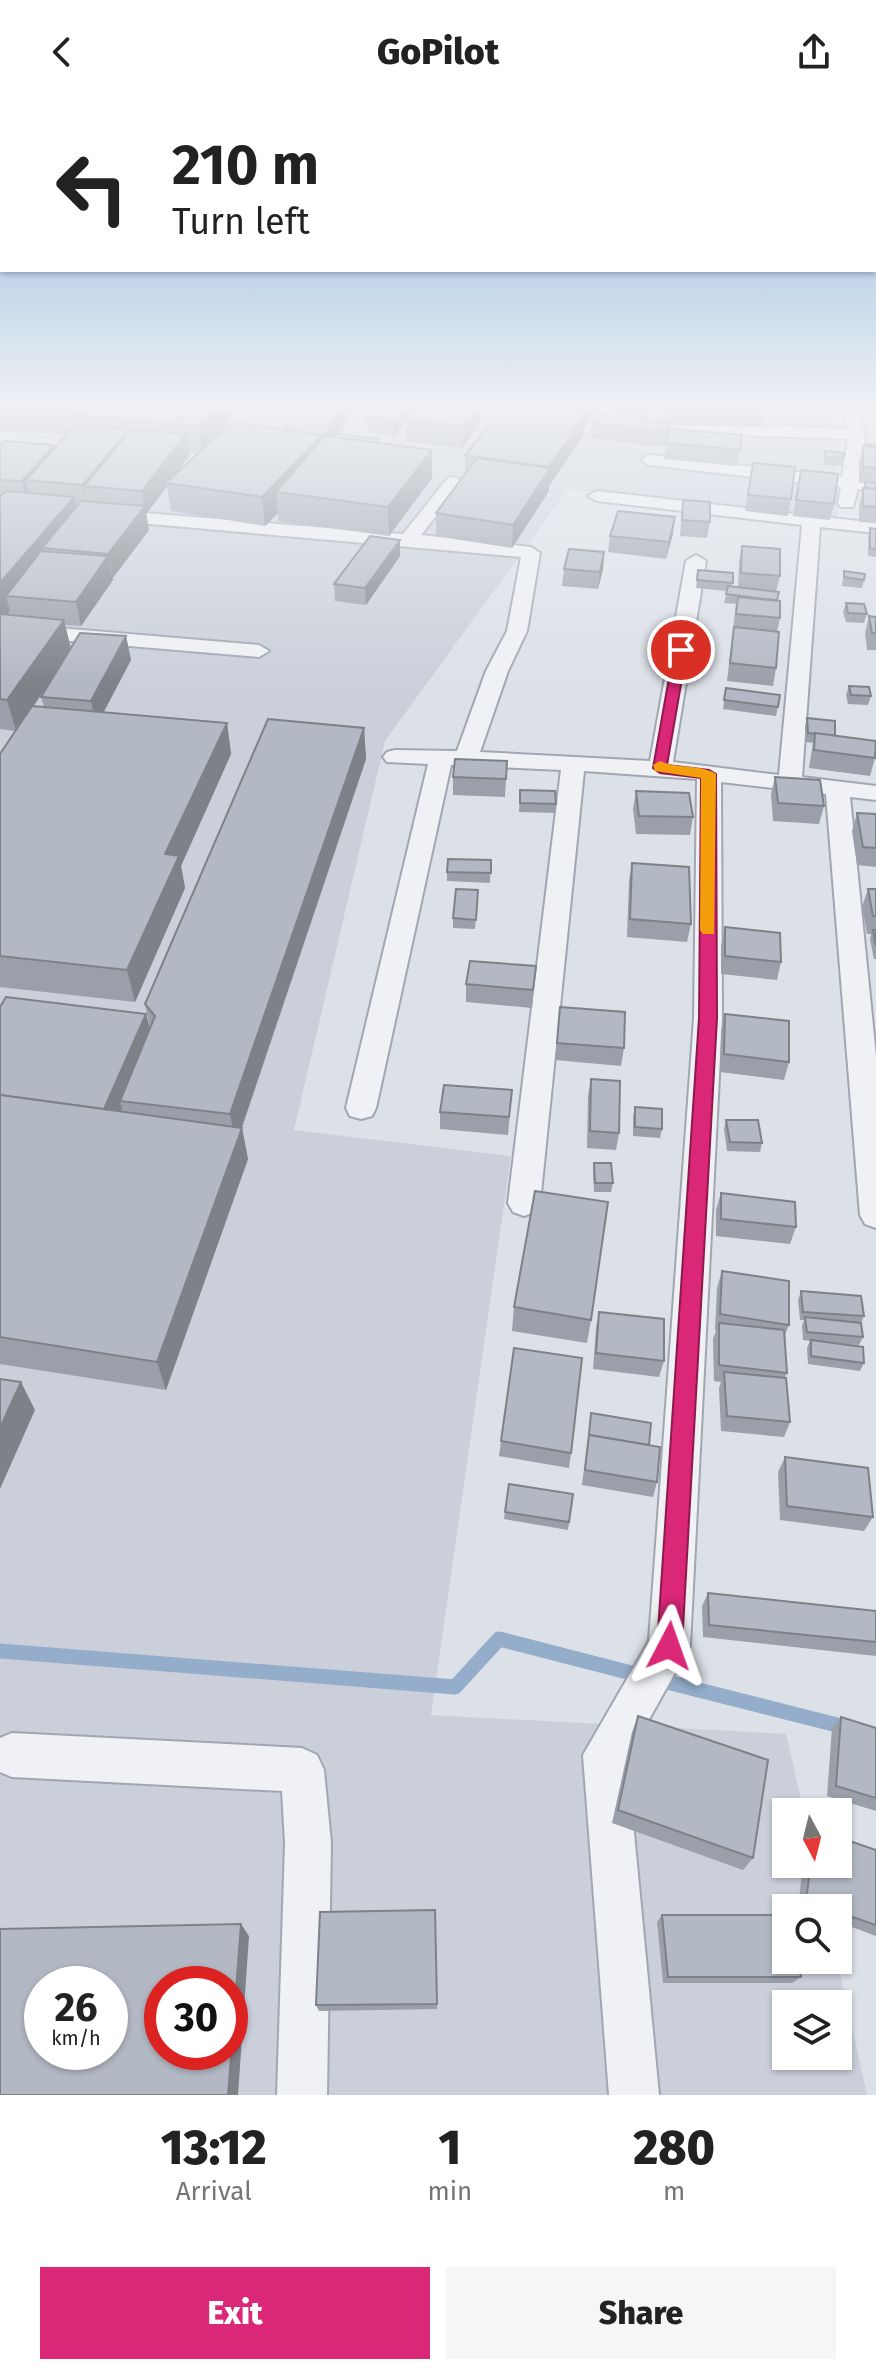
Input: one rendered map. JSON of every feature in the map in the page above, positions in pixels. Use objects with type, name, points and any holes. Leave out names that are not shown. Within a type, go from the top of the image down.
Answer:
[{"type":"street","points":[[407,541],[440,500]]},
{"type":"street","points":[[630,500],[876,528]]},
{"type":"street","points":[[844,525],[846,500]]},
{"type":"street","points":[[90,514],[166,514],[366,544],[407,541],[531,553],[517,631],[453,758],[361,1108]]},
{"type":"street","points":[[790,781],[811,521]]},
{"type":"street","points":[[660,768],[696,561]]},
{"type":"street","points":[[0,629],[259,651]]},
{"type":"street","points":[[395,757],[660,768],[876,793]]},
{"type":"street","points":[[524,1203],[573,763]]},
{"type":"street","points":[[634,2095],[605,1755],[669,1646],[708,1018],[709,774]]},
{"type":"street","points":[[837,788],[876,1215]]},
{"type":"street","points":[[12,1755],[302,1770],[308,1843],[302,2095]]},
{"type":"shaded area","points":[[0,500],[560,500],[385,741],[294,1130],[511,1156],[431,1715],[786,1734],[801,1798],[772,1798],[772,1878],[818,1878],[822,1894],[772,1894],[772,1974],[840,1974],[844,1990],[772,1990],[772,2070],[852,2070],[852,2028],[867,2095],[0,2095]]},
{"type":"shaded area","points":[[673,500],[838,500],[838,517]]},
{"type":"building","points":[[0,500],[71,500],[0,583]]},
{"type":"building","points":[[335,500],[393,500],[388,507]]},
{"type":"building","points":[[446,500],[529,500],[513,525],[436,513]]},
{"type":"building","points":[[683,500],[710,502],[710,522],[682,520]]},
{"type":"building","points":[[796,500],[835,500],[834,504]]},
{"type":"building","points":[[863,500],[876,500],[876,507],[863,506]]},
{"type":"building","points":[[81,501],[145,506],[108,554],[42,548]]},
{"type":"building","points":[[618,511],[675,517],[669,542],[610,536]]},
{"type":"building","points":[[870,528],[876,529],[876,549],[870,548]]},
{"type":"building","points":[[370,536],[400,540],[365,588],[334,584]]},
{"type":"building","points":[[742,546],[780,549],[780,576],[741,573]]},
{"type":"building","points":[[569,549],[604,552],[600,572],[564,569]]},
{"type":"building","points":[[41,551],[108,556],[76,602],[6,596]]},
{"type":"building","points":[[698,570],[733,573],[733,583],[697,580]]},
{"type":"building","points":[[844,571],[865,574],[864,580],[844,577]]},
{"type":"building","points":[[728,586],[779,592],[777,600],[764,599],[726,594]]},
{"type":"building","points":[[738,597],[780,601],[780,618],[736,614]]},
{"type":"building","points":[[846,603],[864,604],[867,614],[848,613]]},
{"type":"building","points":[[0,614],[64,620],[7,700],[0,699]]},
{"type":"building","points":[[869,616],[876,617],[876,633],[872,633]]},
{"type":"building","points":[[734,627],[779,632],[776,668],[730,663]]},
{"type":"building","points":[[80,633],[126,636],[91,701],[41,697]]},
{"type":"building","points":[[849,686],[869,687],[871,696],[851,695]]},
{"type":"building","points":[[726,688],[780,695],[778,707],[724,700]]},
{"type":"building","points":[[32,706],[227,723],[165,854],[179,856],[127,970],[0,956],[0,754]]},
{"type":"building","points":[[807,718],[835,721],[835,736],[808,733]]},
{"type":"building","points":[[268,719],[364,728],[230,1114],[120,1101],[155,1016],[145,1004]]},
{"type":"building","points":[[815,733],[876,741],[875,758],[814,750]]},
{"type":"building","points":[[455,759],[507,761],[506,779],[453,777]]},
{"type":"building","points":[[775,777],[820,780],[824,806],[778,803]]},
{"type":"building","points":[[520,790],[555,791],[556,804],[520,803]]},
{"type":"building","points":[[636,791],[689,793],[693,817],[639,816]]},
{"type":"building","points":[[857,813],[876,814],[876,848],[863,847]]},
{"type":"building","points":[[448,859],[491,860],[491,873],[447,872]]},
{"type":"building","points":[[632,863],[689,867],[691,924],[630,919]]},
{"type":"building","points":[[456,889],[478,890],[476,920],[453,918]]},
{"type":"building","points":[[868,889],[876,889],[876,916],[873,916]]},
{"type":"building","points":[[725,927],[780,933],[781,962],[725,956]]},
{"type":"building","points":[[470,961],[536,966],[533,990],[466,984]]},
{"type":"building","points":[[6,997],[146,1014],[104,1109],[0,1095],[0,1007]]},
{"type":"building","points":[[560,1007],[625,1012],[624,1048],[557,1043]]},
{"type":"building","points":[[725,1014],[789,1021],[789,1062],[724,1054]]},
{"type":"building","points":[[591,1079],[620,1081],[619,1133],[590,1131]]},
{"type":"building","points":[[444,1085],[512,1090],[509,1117],[440,1112]]},
{"type":"building","points":[[0,1095],[242,1128],[157,1362],[0,1337]]},
{"type":"building","points":[[635,1107],[662,1109],[662,1129],[635,1127]]},
{"type":"building","points":[[726,1120],[758,1120],[762,1143],[730,1142]]},
{"type":"building","points":[[594,1163],[611,1163],[613,1183],[595,1183]]},
{"type":"building","points":[[535,1191],[608,1202],[591,1320],[514,1307]]},
{"type":"building","points":[[721,1193],[795,1202],[796,1227],[721,1219]]},
{"type":"building","points":[[722,1271],[789,1281],[789,1325],[720,1314]]},
{"type":"building","points":[[801,1291],[861,1296],[864,1316],[803,1312]]},
{"type":"building","points":[[599,1312],[664,1319],[664,1361],[596,1353]]},
{"type":"building","points":[[805,1317],[861,1323],[863,1337],[807,1332]]},
{"type":"building","points":[[719,1323],[784,1330],[787,1373],[719,1365]]},
{"type":"building","points":[[811,1340],[863,1347],[864,1363],[811,1356]]},
{"type":"building","points":[[514,1348],[582,1358],[571,1453],[501,1441]]},
{"type":"building","points":[[724,1372],[786,1378],[790,1422],[727,1416]]},
{"type":"building","points":[[0,1379],[21,1382],[0,1428]]},
{"type":"building","points":[[591,1413],[651,1423],[649,1445],[589,1435]]},
{"type":"building","points":[[589,1435],[660,1447],[657,1482],[585,1470]]},
{"type":"building","points":[[785,1457],[868,1468],[873,1517],[787,1506]]},
{"type":"building","points":[[509,1484],[573,1494],[569,1522],[505,1512]]},
{"type":"building","points":[[708,1593],[876,1611],[876,1642],[709,1625]]},
{"type":"building","points":[[638,1716],[768,1760],[753,1858],[618,1810]]},
{"type":"building","points":[[841,1717],[876,1728],[876,1798],[836,1786]]},
{"type":"building","points":[[852,1842],[876,1850],[876,1925],[852,1917],[852,1894],[807,1894],[809,1878],[852,1878]]},
{"type":"building","points":[[435,1910],[437,2004],[316,2005],[320,1912]]},
{"type":"building","points":[[662,1915],[772,1915],[772,1974],[800,1974],[801,1977],[668,1977]]},
{"type":"building","points":[[241,1924],[238,1966],[144,1966],[144,2070],[230,2070],[228,2095],[0,2095],[0,1929]]},
{"type":"waterway","points":[[0,1651],[455,1687],[499,1639],[643,1676]]},
{"type":"waterway","points":[[659,1680],[845,1727]]},
{"type":"slow traffic","points":[[660,765],[660,768],[709,774],[708,930]]},
{"type":"route","points":[[669,1646],[708,1018],[709,774],[660,768],[681,650]]}]
